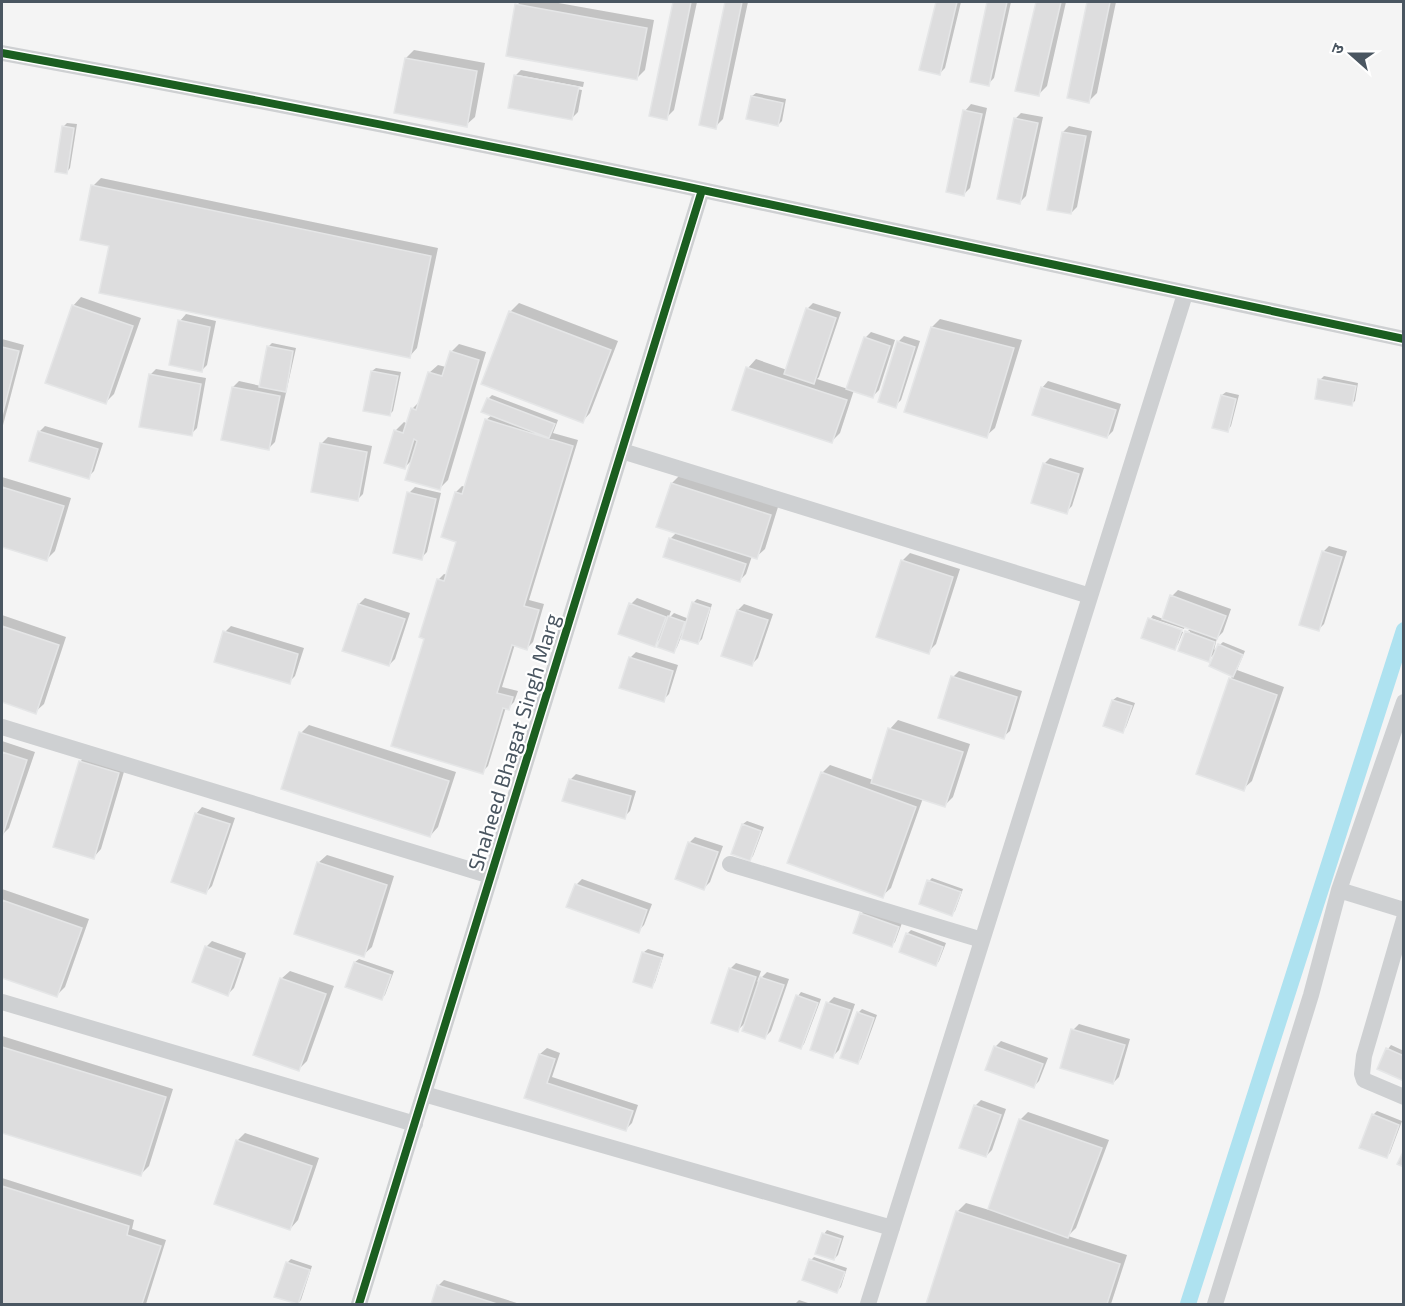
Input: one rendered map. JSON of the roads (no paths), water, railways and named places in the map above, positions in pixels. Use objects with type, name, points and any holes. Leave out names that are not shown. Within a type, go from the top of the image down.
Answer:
[{"type":"street","points":[[2,53],[234,95],[702,190],[1404,339]]},
{"type":"street","name":"Shaheed Bhagat Singh Marg","points":[[359,1305],[702,190]]},
{"type":"street","points":[[868,1305],[1185,294]]},
{"type":"street","points":[[622,451],[1090,596]]},
{"type":"street","points":[[1215,1305],[1311,995],[1339,890],[1404,702]]},
{"type":"street","points":[[2,727],[491,876]]},
{"type":"street","points":[[730,864],[982,940]]},
{"type":"street","points":[[1339,890],[1404,910]]},
{"type":"street","points":[[1404,919],[1364,1056],[1362,1074],[1364,1080],[1370,1084],[1404,1097]]},
{"type":"street","points":[[2,1002],[415,1124]]},
{"type":"street","points":[[424,1094],[892,1228]]},
{"type":"waterway","points":[[1188,1304],[1404,630]]}]
